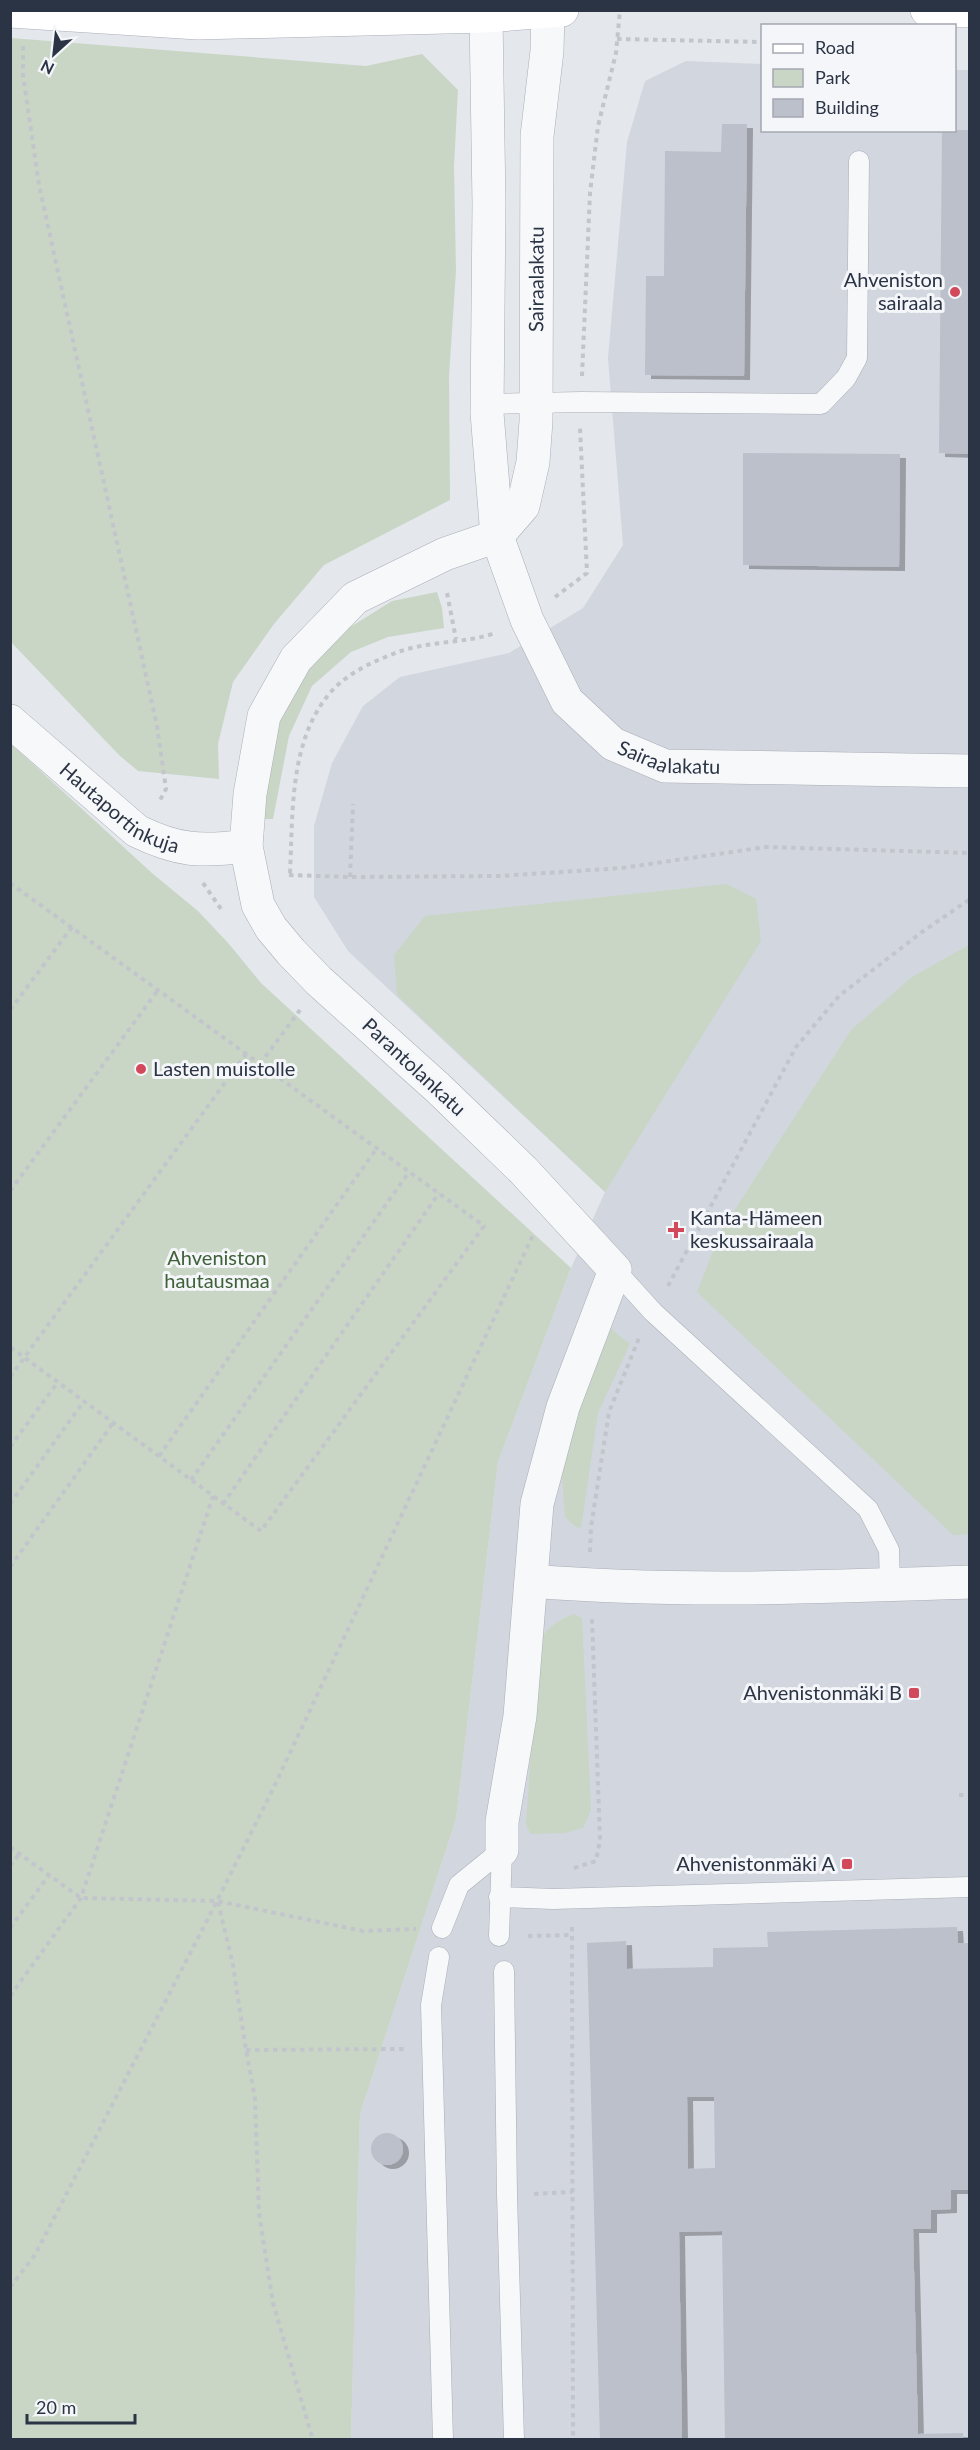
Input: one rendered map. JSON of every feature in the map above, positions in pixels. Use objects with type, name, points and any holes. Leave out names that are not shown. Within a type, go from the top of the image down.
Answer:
[{"type":"main road","points":[[927,10],[969,11]]},
{"type":"main road","points":[[17,24],[198,24],[552,11]]},
{"type":"street","name":"Sairaalakatu","points":[[246,846],[250,794],[264,716],[296,658],[355,598],[445,554],[497,536],[523,506],[533,462],[536,403],[537,136],[552,11]]},
{"type":"street","name":"Sairaalakatu","points":[[486,13],[489,204],[487,404],[497,536],[527,620],[567,701],[613,744],[665,766],[969,771]]},
{"type":"street","name":"Hautaportinkuja","points":[[10,721],[137,831],[182,849],[219,850],[246,846]]},
{"type":"street","name":"Parantolankatu","points":[[246,846],[258,905],[271,928],[291,952],[319,981],[438,1088],[524,1170],[615,1270]]},
{"type":"street","points":[[502,1850],[502,1822],[520,1716],[537,1504],[563,1407],[615,1270]]},
{"type":"street","points":[[532,1581],[606,1586],[890,1585],[969,1582]]},
{"type":"lane","points":[[487,404],[581,402],[821,404],[846,378],[857,358],[859,161]]},
{"type":"lane","points":[[615,1270],[653,1312],[868,1509],[889,1550],[890,1585]]},
{"type":"lane","points":[[499,1936],[502,1850]]},
{"type":"lane","points":[[442,1928],[459,1885],[502,1850]]},
{"type":"lane","points":[[499,1897],[579,1898],[969,1887]]},
{"type":"lane","points":[[439,1956],[431,2005],[442,2439]]},
{"type":"lane","points":[[504,1971],[514,2439]]},
{"type":"path","points":[[586,573],[581,402],[590,193],[598,126],[616,53],[620,10]]},
{"type":"path","points":[[17,24],[39,185],[157,726],[166,789],[137,831]]},
{"type":"path","points":[[617,39],[761,42]]},
{"type":"path","points":[[289,875],[298,766],[307,730],[330,693],[356,671],[402,651]]},
{"type":"path","points":[[351,878],[353,804]]},
{"type":"path","points":[[215,902],[263,879],[289,875],[351,878],[500,876],[622,868],[766,847],[969,853]]},
{"type":"path","points":[[10,883],[484,1226],[261,1532],[10,1347]]},
{"type":"path","points":[[662,1296],[796,1047],[839,996],[969,899]]},
{"type":"path","points":[[10,1010],[72,927]]},
{"type":"path","points":[[10,1191],[158,990]]},
{"type":"path","points":[[260,1064],[304,1005]]},
{"type":"path","points":[[10,1377],[246,1054]]},
{"type":"path","points":[[159,1456],[377,1148]]},
{"type":"path","points":[[191,1480],[409,1172]]},
{"type":"path","points":[[223,1504],[439,1193]]},
{"type":"path","points":[[10,2287],[35,2255],[273,1789],[538,1225]]},
{"type":"path","points":[[10,1447],[58,1382]]},
{"type":"path","points":[[10,1504],[84,1401]]},
{"type":"path","points":[[10,1567],[113,1423]]},
{"type":"path","points":[[10,1996],[81,1898],[213,1496]]},
{"type":"path","points":[[959,1795],[969,1795]]},
{"type":"path","points":[[10,1846],[81,1898],[217,1901],[363,1931],[442,1928]]},
{"type":"path","points":[[10,1866],[20,1853]]},
{"type":"path","points":[[573,2439],[579,1898],[572,1868],[596,1861]]},
{"type":"path","points":[[10,1928],[49,1875]]},
{"type":"path","points":[[217,1901],[233,1965],[255,2098],[260,2213],[273,2303],[313,2439]]},
{"type":"path","points":[[246,2050],[432,2048]]},
{"type":"shaded area","name":"Kanta-Hämeen keskussairaala","points":[[686,61],[761,64],[761,132],[956,132],[956,70],[969,70],[969,1038],[953,1534],[969,1534],[969,2439],[351,2439],[360,2114],[456,1819],[498,1462],[571,1268],[605,1192],[348,951],[314,897],[314,826],[332,763],[363,706],[400,677],[509,653],[583,608],[623,545],[608,358],[627,142],[645,81]]},
{"type":"green space","points":[[11,38],[366,66],[422,54],[458,90],[454,166],[456,271],[449,376],[450,500],[324,565],[274,624],[233,682],[218,744],[219,779],[138,771],[119,755],[11,642]]},
{"type":"green space","points":[[437,592],[442,608],[444,628],[388,637],[351,652],[312,686],[289,736],[273,819],[262,819],[270,746],[286,703],[311,663],[344,631],[392,601]]},
{"type":"green space","name":"Ahveniston hautausmaa","points":[[10,743],[153,874],[198,911],[261,983],[571,1268],[498,1462],[456,1819],[360,2114],[351,2439],[11,2439]]},
{"type":"green space","points":[[726,884],[756,899],[761,941],[605,1192],[397,995],[394,955],[425,916]]},
{"type":"green space","points":[[969,945],[970,1534],[953,1535],[697,1292],[721,1231],[851,1030],[912,977]]},
{"type":"green space","points":[[611,1329],[630,1344],[598,1413],[581,1528],[576,1527],[565,1517],[562,1476],[579,1410]]},
{"type":"green space","points":[[574,1614],[582,1618],[591,1810],[583,1828],[565,1833],[531,1834],[526,1825],[538,1646],[552,1626]]},
{"type":"building","points":[[722,124],[747,124],[744,376],[645,375],[646,276],[664,276],[665,151],[721,152]]},
{"type":"building","name":"Ahveniston sairaala","points":[[970,130],[970,454],[939,453],[942,132]]},
{"type":"building","points":[[743,453],[900,454],[899,567],[743,565]]},
{"type":"building","points":[[957,1927],[958,1943],[970,1943],[970,2190],[951,2190],[951,2209],[931,2210],[931,2229],[913,2229],[918,2434],[963,2433],[963,2440],[725,2440],[722,2231],[679,2232],[682,2440],[600,2440],[587,1943],[626,1941],[627,1969],[713,1967],[713,1948],[768,1947],[767,1932]],"holes":[[[687,2097],[714,2097],[715,2168],[688,2169]]]},
{"type":"building","points":[[387,2133],[399,2137],[403,2149],[399,2161],[387,2165],[375,2161],[371,2149],[375,2137]]},
{"type":"place","name":"Ahveniston sairaala","points":[[955,292]]},
{"type":"place","name":"Lasten muistolle","points":[[141,1069]]},
{"type":"place","name":"Kanta-Hämeen keskussairaala","points":[[676,1230]]},
{"type":"place","name":"Ahvenistonmäki B","points":[[914,1693]]},
{"type":"place","name":"Ahvenistonmäki A","points":[[847,1864]]}]
